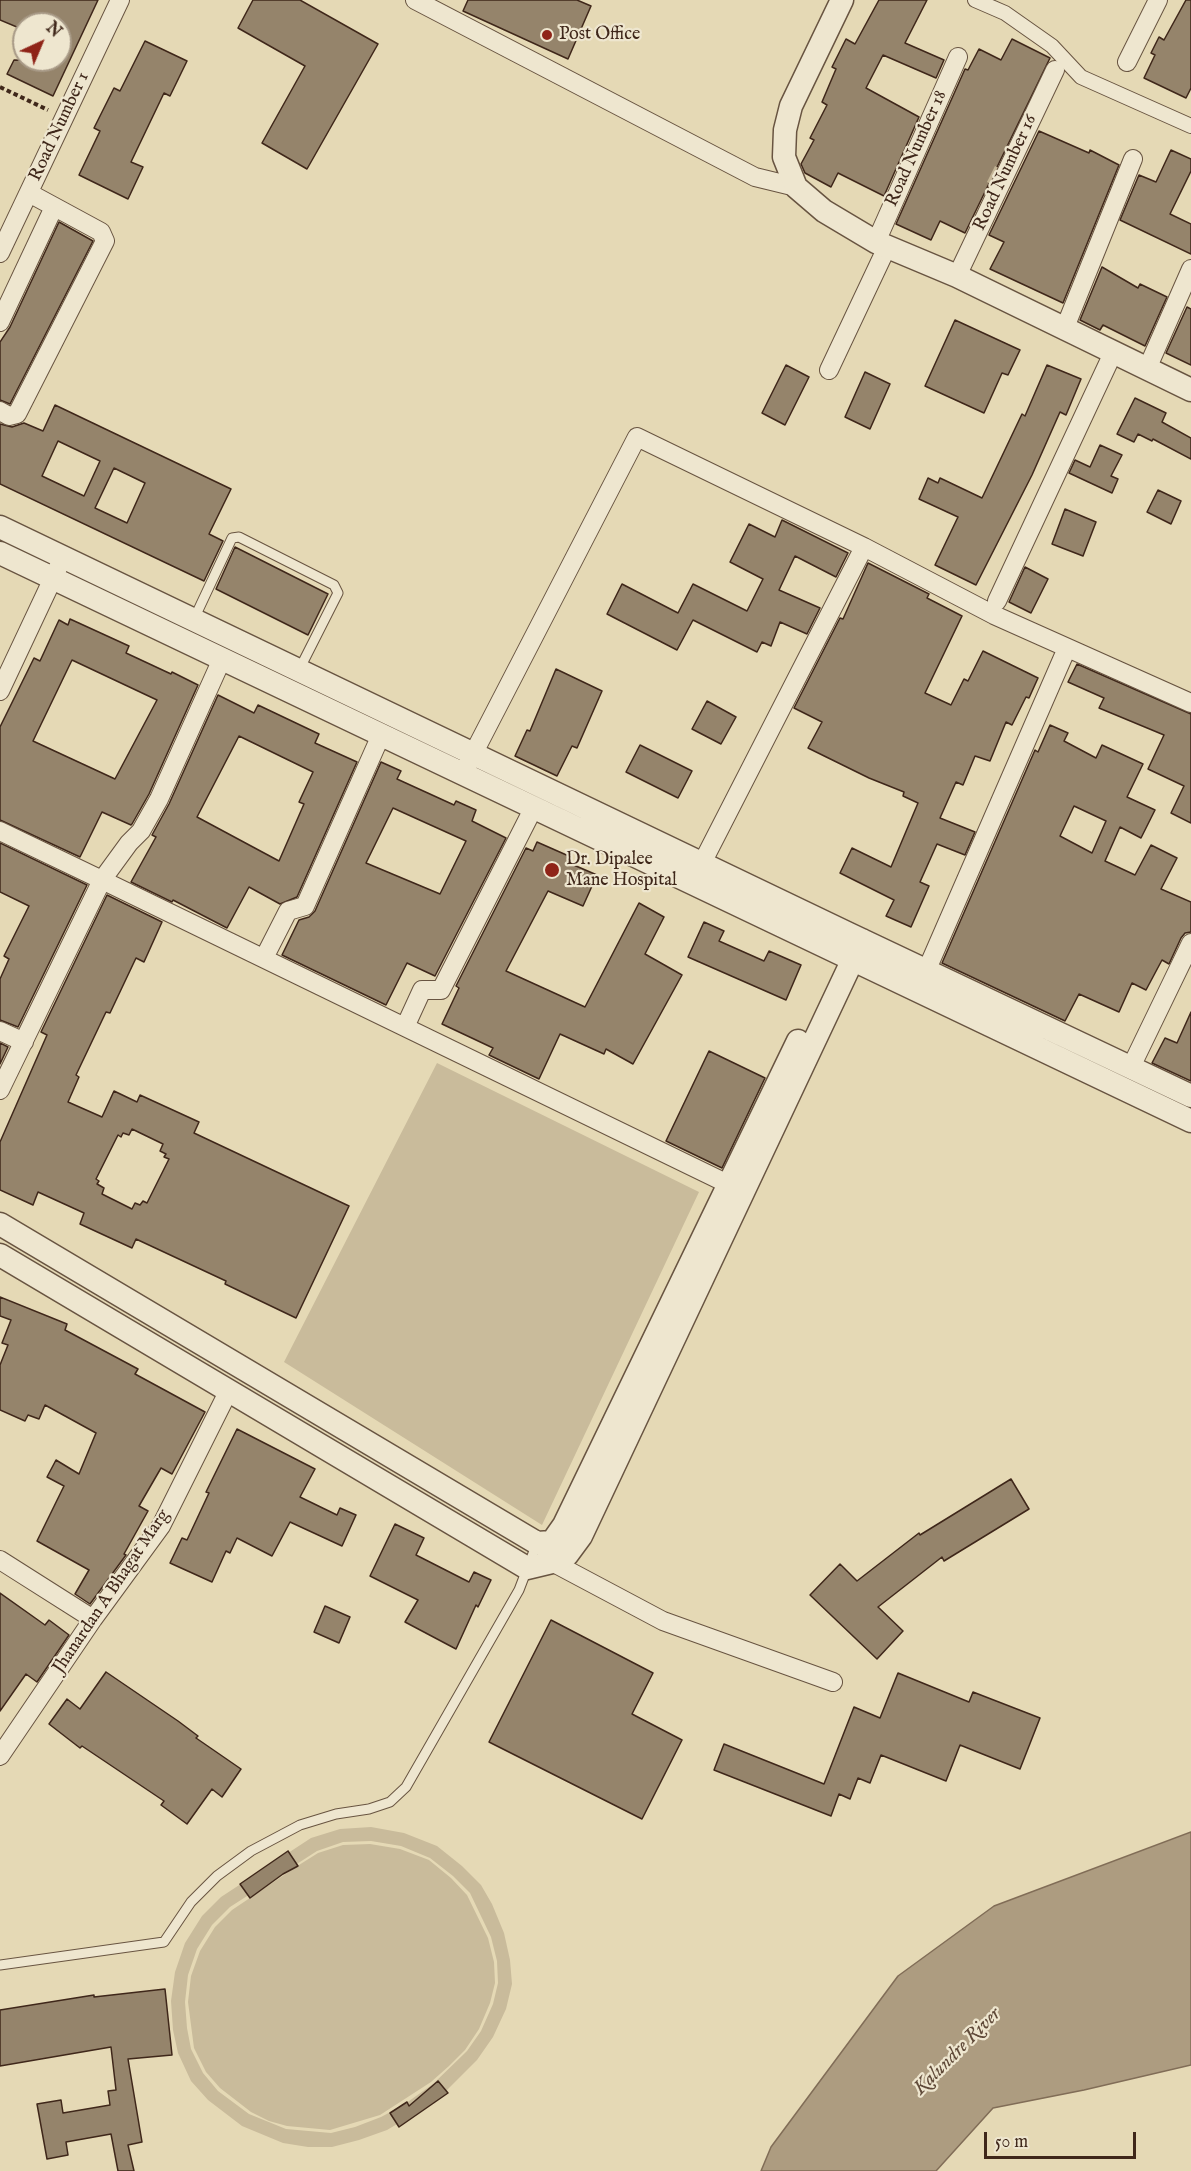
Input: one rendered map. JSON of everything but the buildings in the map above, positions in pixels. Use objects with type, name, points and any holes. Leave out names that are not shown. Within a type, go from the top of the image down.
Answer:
[{"type":"street","name":"Road Number 1","points":[[0,253],[120,0]]},
{"type":"street","points":[[415,0],[755,177],[796,187],[824,211],[881,244],[957,276],[1191,390]]},
{"type":"street","points":[[796,187],[784,157],[785,130],[791,106],[842,0]]},
{"type":"street","points":[[975,0],[1005,13],[1053,46],[1081,77],[1191,126]]},
{"type":"street","points":[[1127,63],[1158,0]]},
{"type":"street","name":"Road Number 18","points":[[829,370],[958,57]]},
{"type":"street","name":"Road Number 16","points":[[957,276],[1000,178],[1055,69]]},
{"type":"street","points":[[1064,330],[1133,159]]},
{"type":"street","points":[[0,411],[9,416],[17,414],[105,241],[101,232],[29,193]]},
{"type":"street","points":[[0,322],[54,207]]},
{"type":"street","points":[[1147,369],[1191,269]]},
{"type":"street","points":[[997,601],[1113,353]]},
{"type":"street","points":[[463,774],[637,437],[864,547],[994,615],[1191,703]]},
{"type":"street","points":[[0,527],[702,862],[851,947]]},
{"type":"street","points":[[692,883],[864,547]]},
{"type":"street","points":[[0,553],[692,883],[851,947],[922,980],[1131,1067],[1191,1096]]},
{"type":"street","points":[[0,691],[63,557]]},
{"type":"street","points":[[922,980],[1067,648]]},
{"type":"street","points":[[0,1090],[102,880],[129,843],[141,831],[154,807],[222,659]]},
{"type":"street","points":[[264,958],[288,911],[306,906],[381,735]]},
{"type":"street","points":[[405,1027],[422,990],[441,990],[534,807]]},
{"type":"street","points":[[0,831],[728,1185]]},
{"type":"street","points":[[1131,1067],[1191,943]]},
{"type":"street","points":[[0,1224],[537,1544],[552,1542],[564,1525],[728,1185],[851,947]]},
{"type":"street","points":[[0,1255],[527,1568],[552,1562],[567,1555],[581,1536],[851,947]]},
{"type":"street","points":[[922,980],[1191,1121]]},
{"type":"street","points":[[0,1031],[24,1042]]},
{"type":"street","name":"Jhanardan A Bhagat Marg","points":[[0,1756],[93,1619],[161,1526],[229,1390]]},
{"type":"street","points":[[385,1483],[398,1461]]},
{"type":"street","points":[[0,1560],[93,1619]]},
{"type":"street","points":[[552,1562],[663,1621],[833,1682]]},
{"type":"lane","points":[[194,619],[232,538],[239,537],[334,585],[338,593],[290,691]]},
{"type":"lane","points":[[0,1965],[164,1942],[191,1902],[217,1876],[252,1851],[300,1825],[390,1802],[406,1787],[519,1590],[537,1544]]},
{"type":"path","points":[[0,87],[64,117]]},
{"type":"shaded area","points":[[437,1063],[699,1192],[542,1525],[284,1362]]},
{"type":"shaded area","points":[[371,1827],[404,1833],[437,1846],[462,1866],[481,1885],[492,1904],[504,1933],[512,1984],[506,2009],[493,2037],[477,2060],[442,2095],[387,2130],[332,2147],[308,2147],[283,2143],[242,2126],[208,2100],[191,2081],[178,2053],[173,2030],[171,2001],[175,1972],[185,1943],[202,1916],[221,1897],[311,1838],[340,1829]],"holes":[[[371,1841],[401,1846],[430,1858],[470,1893],[491,1937],[497,1961],[498,1983],[493,2004],[481,2031],[467,2051],[433,2084],[402,2106],[355,2127],[331,2133],[286,2129],[249,2114],[218,2091],[203,2073],[191,2049],[185,2002],[188,1975],[197,1949],[212,1925],[230,1907],[317,1851],[343,1842]]]},
{"type":"shaded area","points":[[370,1844],[400,1849],[429,1860],[467,1895],[488,1938],[494,1962],[495,1983],[490,2003],[479,2029],[465,2050],[431,2082],[380,2115],[330,2130],[287,2126],[269,2121],[251,2112],[220,2088],[206,2072],[194,2048],[188,2002],[191,1976],[200,1951],[215,1927],[232,1910],[318,1853],[343,1845]]},
{"type":"water","name":"Kalundre River","points":[[1191,1832],[1191,2065],[993,2108],[936,2171],[761,2171],[771,2147],[898,1976],[994,1906]]},
{"type":"tunnel","points":[[991,174],[997,177]]},
{"type":"place","name":"Post Office","points":[[547,35]]},
{"type":"place","name":"Dr. Dipalee Mane Hospital","points":[[552,870]]}]
